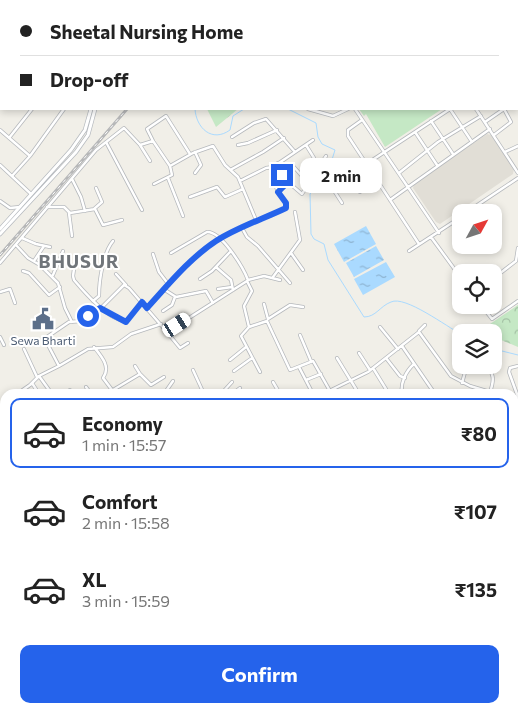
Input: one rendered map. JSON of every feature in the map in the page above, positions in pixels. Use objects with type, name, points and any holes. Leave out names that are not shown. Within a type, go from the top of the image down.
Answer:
[{"type":"main road","points":[[0,229],[81,136],[88,122],[91,110]]},
{"type":"main road","points":[[0,234],[65,166],[88,135],[95,110]]},
{"type":"main road","points":[[32,193],[38,195]]},
{"type":"street","points":[[9,138],[31,110]]},
{"type":"street","points":[[12,176],[30,156],[63,110]]},
{"type":"street","points":[[312,110],[333,116],[346,110]]},
{"type":"street","points":[[356,110],[439,233]]},
{"type":"street","points":[[342,203],[332,188],[448,110]]},
{"type":"street","points":[[451,110],[472,142]]},
{"type":"street","points":[[477,110],[518,173]]},
{"type":"street","points":[[485,122],[503,110]]},
{"type":"street","points":[[494,135],[511,122],[505,110]]},
{"type":"street","points":[[154,184],[173,174],[147,129],[166,116],[190,154]]},
{"type":"street","points":[[399,173],[427,151],[481,116]]},
{"type":"street","points":[[232,137],[264,119],[277,130],[295,152]]},
{"type":"street","points":[[362,120],[347,133],[419,244]]},
{"type":"street","points":[[432,121],[453,154]]},
{"type":"street","points":[[0,263],[47,207],[106,142],[125,128],[140,145],[150,161]]},
{"type":"street","points":[[0,130],[30,156]]},
{"type":"street","points":[[238,145],[248,143],[277,130]]},
{"type":"street","points":[[390,200],[453,154],[490,130]]},
{"type":"street","points":[[415,132],[438,165]]},
{"type":"street","points":[[232,169],[284,138]]},
{"type":"street","points":[[240,181],[268,167],[273,167],[313,140]]},
{"type":"street","points":[[140,145],[153,141]]},
{"type":"street","points":[[106,142],[142,210]]},
{"type":"street","points":[[306,145],[314,158]]},
{"type":"street","points":[[170,166],[190,154],[213,146],[224,165],[232,169],[240,181],[256,220]]},
{"type":"street","points":[[505,152],[518,146]]},
{"type":"street","points":[[195,152],[201,165],[195,173]]},
{"type":"street","points":[[278,163],[280,172],[300,194],[326,156]]},
{"type":"street","points":[[0,165],[32,193]]},
{"type":"street","points":[[147,308],[190,263],[221,238],[287,207],[278,192],[272,176],[273,167]]},
{"type":"street","points":[[294,167],[308,183]]},
{"type":"street","points":[[349,176],[360,192]]},
{"type":"street","points":[[168,178],[183,216]]},
{"type":"street","points":[[479,204],[518,178]]},
{"type":"street","points":[[72,179],[81,197],[85,211]]},
{"type":"street","points":[[278,192],[288,182]]},
{"type":"street","points":[[190,197],[217,187],[225,197],[243,189]]},
{"type":"street","points":[[69,213],[94,209],[102,202],[96,188]]},
{"type":"street","points":[[0,201],[10,208],[20,207]]},
{"type":"street","points":[[47,207],[64,207],[69,213],[72,236]]},
{"type":"street","points":[[94,209],[102,225],[122,220]]},
{"type":"street","points":[[273,277],[300,240],[295,212]]},
{"type":"street","points":[[409,251],[452,224]]},
{"type":"street","points":[[242,228],[290,283]]},
{"type":"street","points":[[171,253],[207,232],[216,234],[221,238],[248,280],[252,291],[244,306],[249,327]]},
{"type":"street","points":[[431,237],[452,266]]},
{"type":"street","points":[[22,238],[50,247]]},
{"type":"street","points":[[94,301],[99,296],[100,278],[108,249],[113,241]]},
{"type":"street","points":[[16,245],[28,258],[52,276],[60,287],[65,308],[72,322]]},
{"type":"street","points":[[34,261],[44,246]]},
{"type":"street","points":[[502,272],[516,261],[518,248]]},
{"type":"street","points":[[52,276],[63,251]]},
{"type":"street","points":[[200,279],[216,267],[230,252]]},
{"type":"street","points":[[291,253],[303,270]]},
{"type":"street","points":[[153,254],[159,272],[169,285]]},
{"type":"street","points":[[76,262],[73,279],[100,308],[124,322],[142,302]]},
{"type":"street","points":[[216,267],[230,279],[233,289]]},
{"type":"street","points":[[23,271],[29,273],[49,295],[60,287]]},
{"type":"street","points":[[116,274],[180,348],[188,343]]},
{"type":"street","points":[[167,332],[248,280],[257,277],[273,277],[280,280]]},
{"type":"street","points":[[59,366],[46,340],[54,332],[72,322],[82,321],[126,285]]},
{"type":"street","points":[[0,292],[10,289],[15,302]]},
{"type":"street","points":[[218,289],[233,289]]},
{"type":"street","points":[[165,290],[175,297],[206,292],[213,303]]},
{"type":"street","points":[[163,311],[172,306],[175,297]]},
{"type":"street","points":[[502,312],[518,301]]},
{"type":"street","points":[[264,304],[267,320],[290,370],[311,361]]},
{"type":"street","points":[[260,372],[241,334],[249,327],[267,320],[288,306],[303,306]]},
{"type":"street","points":[[44,312],[54,332]]},
{"type":"street","points":[[488,314],[492,319],[499,314]]},
{"type":"street","points":[[24,389],[38,377],[94,347],[113,347],[131,334],[161,324]]},
{"type":"street","points":[[332,389],[372,369],[419,332],[425,325]]},
{"type":"street","points":[[380,327],[398,349]]},
{"type":"street","points":[[419,332],[448,373],[462,383],[479,389]]},
{"type":"street","points":[[300,335],[311,361],[314,362],[329,389]]},
{"type":"street","points":[[0,337],[4,344]]},
{"type":"street","points":[[402,346],[432,389]]},
{"type":"street","points":[[94,347],[107,368],[107,373],[103,378],[111,389]]},
{"type":"street","points":[[230,360],[246,347]]},
{"type":"street","points":[[24,349],[38,377],[48,389]]},
{"type":"street","points":[[359,353],[386,389]]},
{"type":"street","points":[[234,372],[252,358]]},
{"type":"street","points":[[337,358],[356,389]]},
{"type":"street","points":[[386,358],[400,376],[405,378]]},
{"type":"street","points":[[401,389],[407,371],[414,364]]},
{"type":"street","points":[[136,366],[140,374],[150,385],[164,377]]},
{"type":"street","points":[[515,389],[509,372],[510,368],[518,366]]},
{"type":"street","points":[[299,367],[310,389]]},
{"type":"street","points":[[193,370],[202,389]]},
{"type":"street","points":[[114,389],[140,374]]},
{"type":"street","points":[[306,381],[321,374]]},
{"type":"street","points":[[462,383],[464,374]]},
{"type":"street","points":[[491,389],[493,378],[492,374]]},
{"type":"street","points":[[167,389],[173,381]]},
{"type":"street","points":[[226,389],[232,382]]},
{"type":"street","points":[[273,382],[277,389]]},
{"type":"street","points":[[32,383],[36,389]]},
{"type":"shaded area","points":[[487,134],[491,135],[514,169],[513,174],[469,204],[452,204],[452,216],[440,224],[436,222],[413,188],[414,184]]},
{"type":"green space","points":[[208,110],[237,110],[216,127]]},
{"type":"green space","points":[[360,110],[440,110],[385,147],[366,114],[364,116]]},
{"type":"green space","points":[[518,305],[518,347],[502,340],[502,324],[490,324]]},
{"type":"water","points":[[366,226],[376,244],[344,262],[334,244]]},
{"type":"water","points":[[376,246],[384,260],[354,277],[346,263]]},
{"type":"water","points":[[386,262],[395,277],[363,295],[354,279]]},
{"type":"waterway","points":[[195,110],[198,122],[206,132],[217,135],[230,130],[233,116],[242,110]]},
{"type":"waterway","points":[[290,110],[316,123],[318,137],[322,144],[335,150],[330,166],[310,194],[311,234],[314,239],[324,244],[328,260],[364,317],[368,317],[387,304],[397,301],[416,307],[452,329]]},
{"type":"waterway","points":[[502,351],[518,355]]},
{"type":"railway","points":[[0,255],[126,110]]},
{"type":"place","name":"Sewa Bharti","points":[[43,319]]},
{"type":"district","name":"BHUSUR","points":[[79,261]]},
{"type":"route","points":[[88,316],[100,308],[126,322],[142,302],[147,308],[183,269],[215,242],[256,220],[286,208],[286,203],[278,192],[288,182],[282,175]]}]
